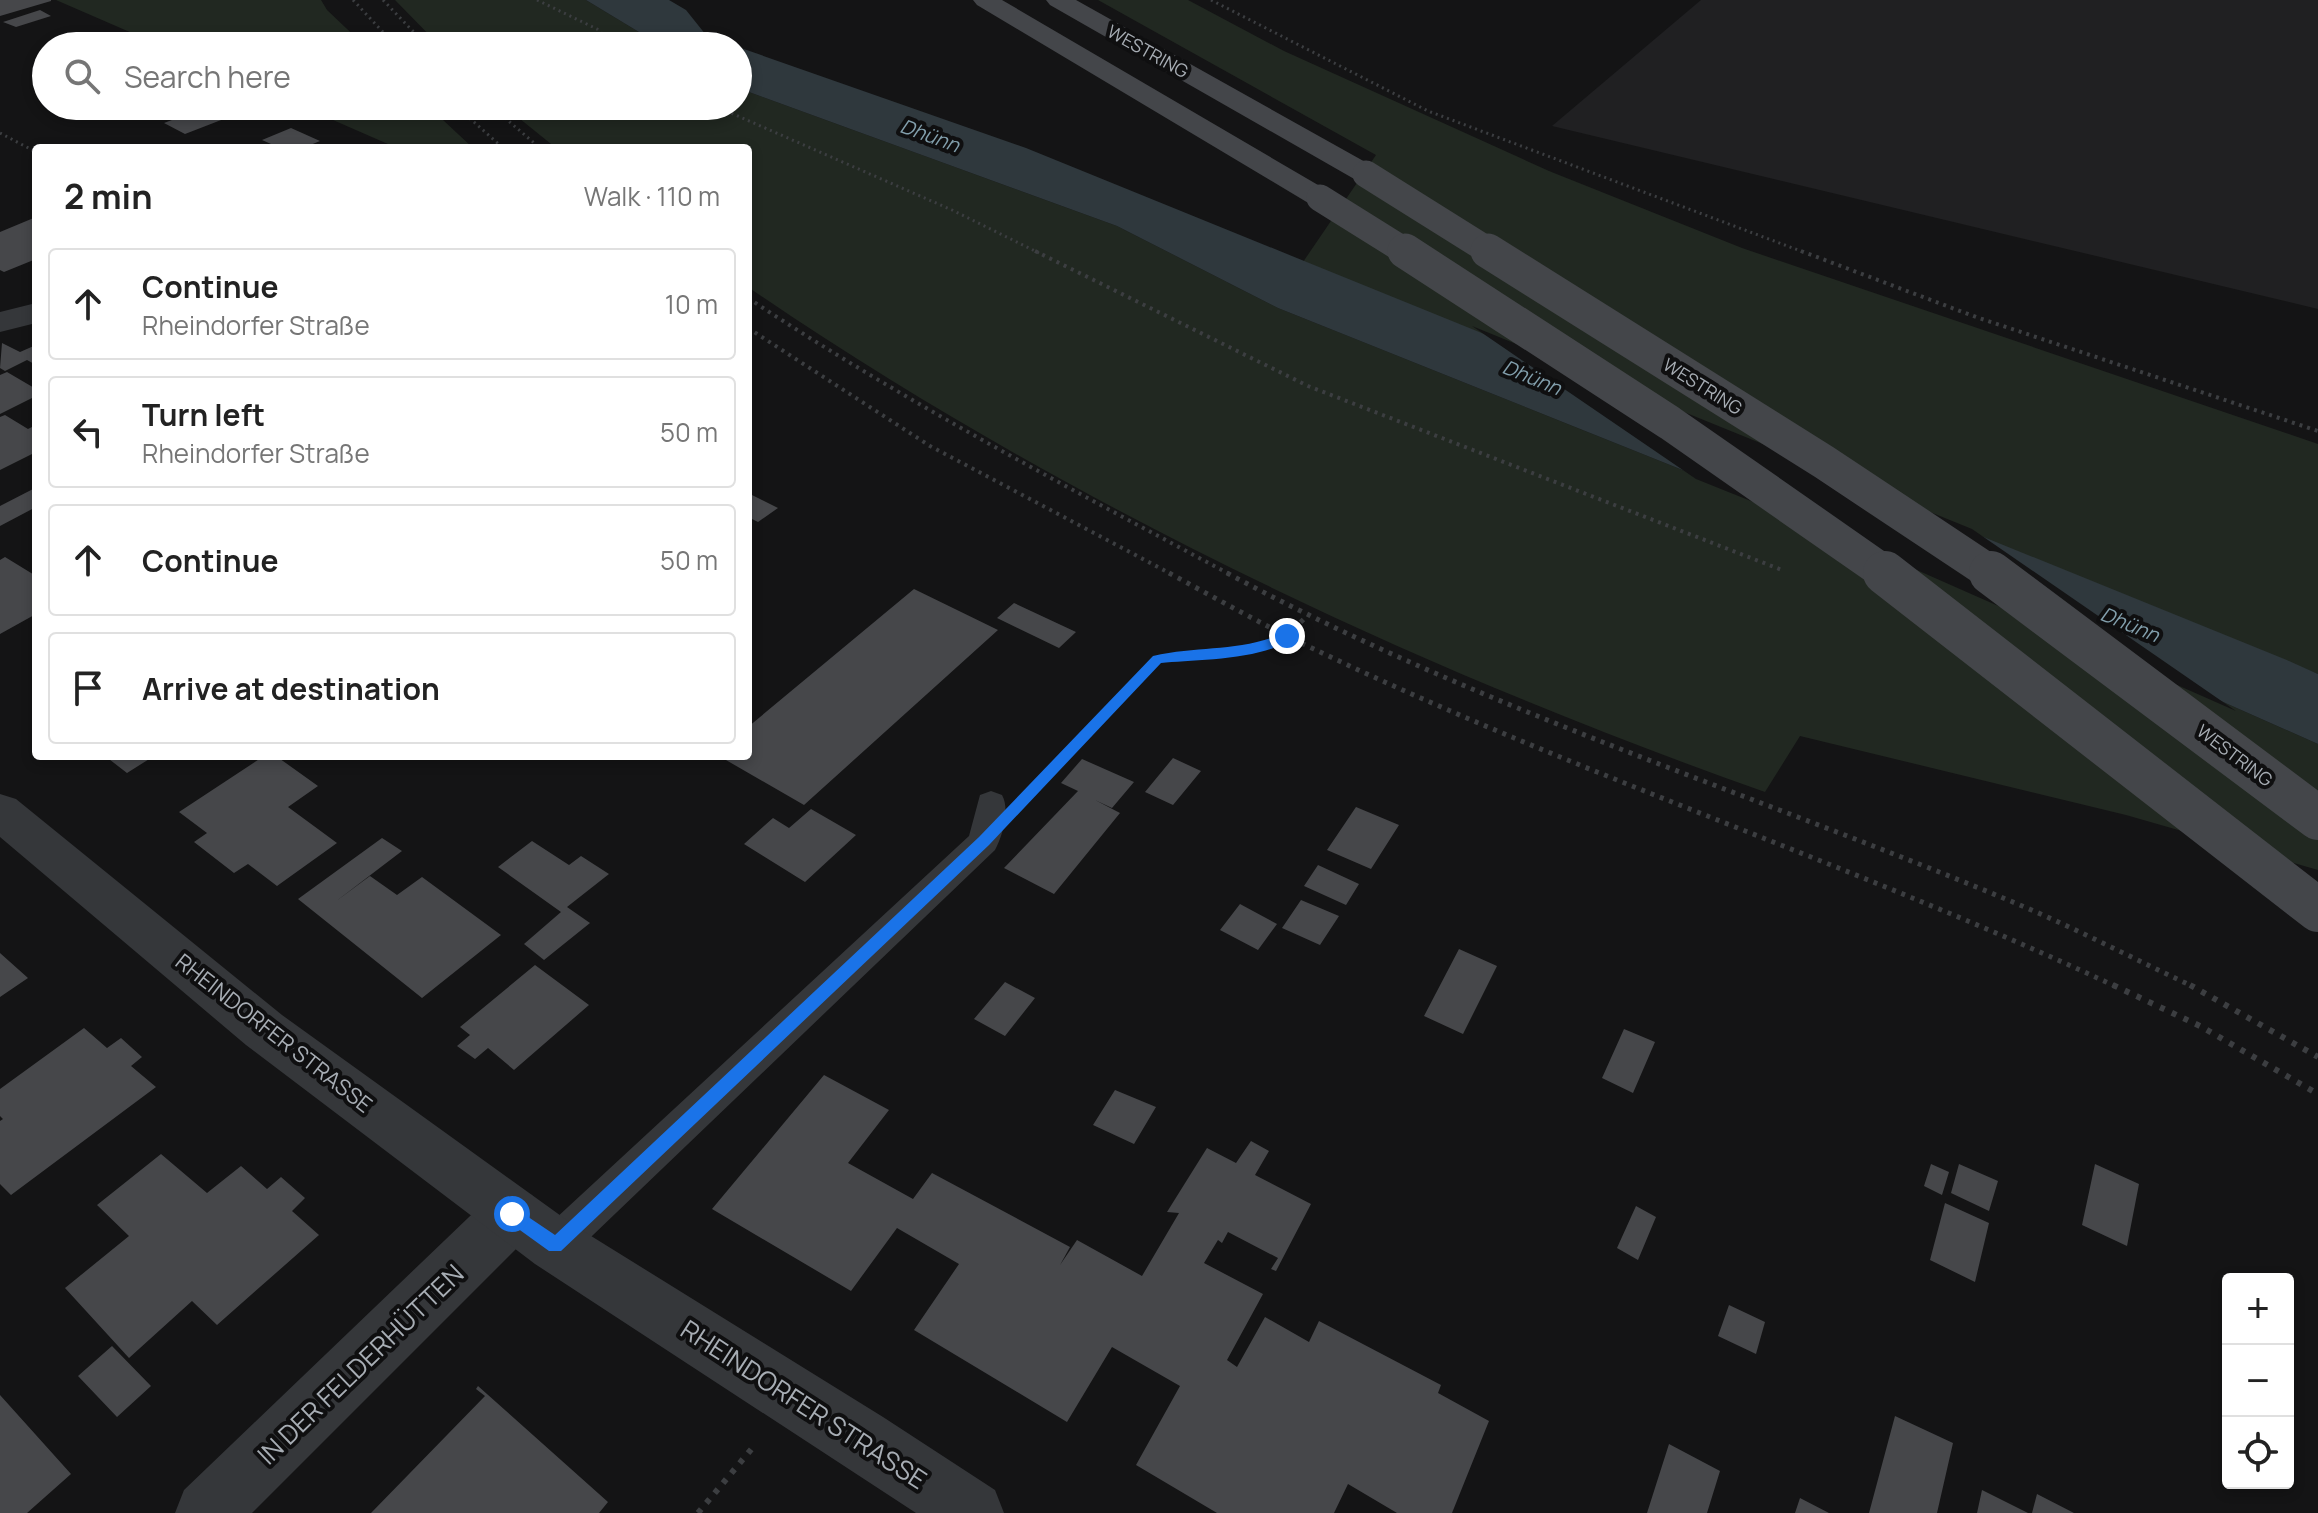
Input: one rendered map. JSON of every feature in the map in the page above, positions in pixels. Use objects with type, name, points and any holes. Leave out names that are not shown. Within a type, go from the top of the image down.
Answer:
[{"type":"main road","name":"WESTRING","points":[[985,0],[1320,198],[1530,329],[1690,435],[1877,567],[2318,910]]},
{"type":"main road","name":"WESTRING","points":[[1058,0],[1366,174],[1824,462],[2025,596],[2318,818]]},
{"type":"street","points":[[0,322],[32,314]]},
{"type":"street","name":"RHEINDORFER STRASSE","points":[[0,811],[264,1030],[534,1230],[972,1513]]},
{"type":"street","name":"IN DER FELDERHÜTTEN","points":[[207,1513],[534,1230]]},
{"type":"lane","points":[[534,1230],[984,841],[991,803]]},
{"type":"path","points":[[353,0],[383,32]]},
{"type":"path","points":[[383,0],[414,32]]},
{"type":"path","points":[[537,0],[600,32]]},
{"type":"path","points":[[1211,0],[1428,111],[1976,317],[2318,431]]},
{"type":"path","points":[[472,120],[499,144]]},
{"type":"path","points":[[507,120],[535,144]]},
{"type":"path","points":[[747,120],[952,210],[1308,386],[1787,572]]},
{"type":"path","points":[[0,133],[32,150]]},
{"type":"path","points":[[752,301],[831,353],[958,429],[1307,616],[1510,705],[2010,901],[2211,995],[2318,1057]]},
{"type":"path","points":[[752,331],[930,446],[1287,636],[1495,729],[1998,934],[2095,977],[2200,1026],[2318,1094]]},
{"type":"path","points":[[984,841],[1157,659],[1230,653],[1279,643],[1307,616]]},
{"type":"path","points":[[698,1513],[794,1397]]},
{"type":"shaded area","points":[[56,0],[321,0],[350,32],[130,32]]},
{"type":"shaded area","points":[[395,0],[586,0],[639,32],[426,32]]},
{"type":"shaded area","points":[[1098,0],[1188,0],[1284,51],[1549,171],[1742,248],[2318,444],[2318,674],[1303,262],[1376,155]]},
{"type":"shaded area","points":[[1701,0],[2318,0],[2318,309],[1552,126]]},
{"type":"shaded area","points":[[752,93],[1117,226],[1278,308],[1860,541],[2318,744],[2318,870],[2126,815],[1800,736],[1765,792],[1500,690],[1240,572],[1113,507],[988,438],[866,365],[752,290],[752,144],[551,144],[521,120],[752,120]]},
{"type":"shaded area","points":[[333,120],[443,120],[469,144],[388,144]]},
{"type":"water","points":[[586,0],[669,0],[686,10],[704,32],[639,32]]},
{"type":"water","name":"Dhünn","points":[[752,52],[1026,148],[2289,661],[2318,674],[2318,744],[1860,541],[1278,308],[1117,226],[752,93]]},
{"type":"pier","points":[[1472,326],[1972,529],[2236,711],[1858,544],[1696,479]]},
{"type":"building","points":[[0,0],[51,0],[51,1],[0,16]]},
{"type":"building","points":[[40,10],[51,16],[16,27],[3,22]]},
{"type":"building","points":[[172,120],[221,120],[185,134],[164,123]]},
{"type":"building","points":[[291,128],[320,141],[313,144],[271,144],[262,140]]},
{"type":"building","points":[[32,219],[32,261],[4,272],[0,270],[0,232]]},
{"type":"building","points":[[2,343],[20,352],[32,347],[32,363],[27,360],[5,371],[0,368]]},
{"type":"building","points":[[7,372],[32,387],[32,398],[0,414],[0,375]]},
{"type":"building","points":[[5,415],[28,429],[32,427],[32,454],[0,470],[0,417]]},
{"type":"building","points":[[32,490],[32,509],[0,526],[0,506]]},
{"type":"building","points":[[752,495],[778,508],[758,522],[752,519]]},
{"type":"building","points":[[5,557],[32,574],[32,616],[0,634],[0,560]]},
{"type":"building","points":[[914,589],[998,630],[804,805],[726,760],[752,760],[752,724]]},
{"type":"building","points":[[1014,603],[1076,632],[1059,648],[997,618]]},
{"type":"building","points":[[1173,758],[1201,771],[1173,805],[1145,792]]},
{"type":"building","points":[[1082,759],[1134,782],[1112,808],[1095,800],[1120,813],[1054,894],[1004,868],[1078,791],[1061,783]]},
{"type":"building","points":[[110,760],[148,760],[127,773]]},
{"type":"building","points":[[258,760],[282,760],[318,786],[288,807],[337,843],[277,886],[248,864],[234,873],[194,842],[207,833],[179,812]]},
{"type":"building","points":[[1356,807],[1399,825],[1371,869],[1327,850]]},
{"type":"building","points":[[811,809],[856,835],[805,882],[744,844],[773,818],[789,828]]},
{"type":"building","points":[[382,838],[402,851],[335,902],[370,876],[397,895],[422,877],[501,935],[422,998],[298,899]]},
{"type":"building","points":[[532,841],[569,865],[581,856],[609,874],[567,907],[590,923],[544,960],[524,944],[561,912],[498,867]]},
{"type":"building","points":[[1318,865],[1359,884],[1346,905],[1304,886]]},
{"type":"building","points":[[1301,900],[1339,916],[1320,945],[1282,928]]},
{"type":"building","points":[[1240,904],[1277,924],[1258,950],[1220,930]]},
{"type":"building","points":[[1459,949],[1497,966],[1463,1034],[1424,1016]]},
{"type":"building","points":[[0,953],[28,978],[0,997]]},
{"type":"building","points":[[535,965],[589,1005],[514,1070],[488,1048],[475,1059],[457,1046],[470,1035],[460,1027]]},
{"type":"building","points":[[1005,982],[1035,998],[1005,1036],[974,1019]]},
{"type":"building","points":[[84,1028],[107,1048],[121,1038],[142,1057],[131,1066],[156,1087],[11,1195],[0,1184],[0,1121],[3,1119],[0,1116],[0,1089]]},
{"type":"building","points":[[1624,1029],[1655,1042],[1633,1093],[1602,1078]]},
{"type":"building","points":[[824,1075],[889,1110],[848,1163],[913,1199],[932,1173],[1070,1247],[1060,1265],[1077,1240],[1142,1276],[1179,1213],[1167,1212],[1207,1148],[1236,1163],[1251,1141],[1269,1151],[1255,1175],[1311,1204],[1276,1271],[1271,1269],[1278,1258],[1228,1232],[1222,1243],[1218,1240],[1204,1263],[1263,1294],[1227,1360],[1237,1367],[1265,1317],[1309,1342],[1319,1321],[1441,1385],[1438,1393],[1489,1421],[1452,1513],[1397,1513],[1348,1484],[1334,1513],[1217,1513],[1136,1465],[1180,1386],[1112,1347],[1067,1422],[914,1330],[959,1264],[897,1228],[851,1291],[712,1209]]},
{"type":"building","points":[[1115,1090],[1156,1107],[1134,1144],[1093,1125]]},
{"type":"building","points":[[161,1154],[207,1193],[241,1166],[267,1189],[281,1177],[305,1198],[292,1211],[319,1235],[217,1325],[192,1301],[129,1358],[65,1288],[129,1236],[97,1205]]},
{"type":"building","points":[[1931,1164],[1949,1172],[1942,1195],[1924,1186]]},
{"type":"building","points":[[1959,1164],[1998,1181],[1989,1211],[1951,1193]]},
{"type":"building","points":[[2095,1164],[2139,1184],[2127,1246],[2082,1225]]},
{"type":"building","points":[[1945,1203],[1989,1223],[1975,1282],[1930,1260]]},
{"type":"building","points":[[1636,1206],[1656,1217],[1638,1260],[1617,1248]]},
{"type":"building","points":[[1729,1305],[1765,1322],[1756,1354],[1718,1336]]},
{"type":"building","points":[[112,1346],[151,1386],[117,1417],[78,1376]]},
{"type":"building","points":[[478,1386],[608,1502],[599,1513],[371,1513],[485,1396],[476,1389]]},
{"type":"building","points":[[0,1395],[71,1474],[27,1513],[0,1513]]},
{"type":"building","points":[[1895,1416],[1953,1443],[1937,1513],[1869,1513]]},
{"type":"building","points":[[1669,1444],[1720,1471],[1707,1513],[1647,1513]]},
{"type":"building","points":[[1982,1490],[2028,1513],[1977,1513]]},
{"type":"building","points":[[2037,1494],[2074,1513],[2032,1513]]},
{"type":"building","points":[[1800,1498],[1829,1513],[1795,1513]]},
{"type":"route","points":[[512,1214],[555,1245],[984,841],[1157,659],[1230,653],[1279,643],[1287,636]]}]
